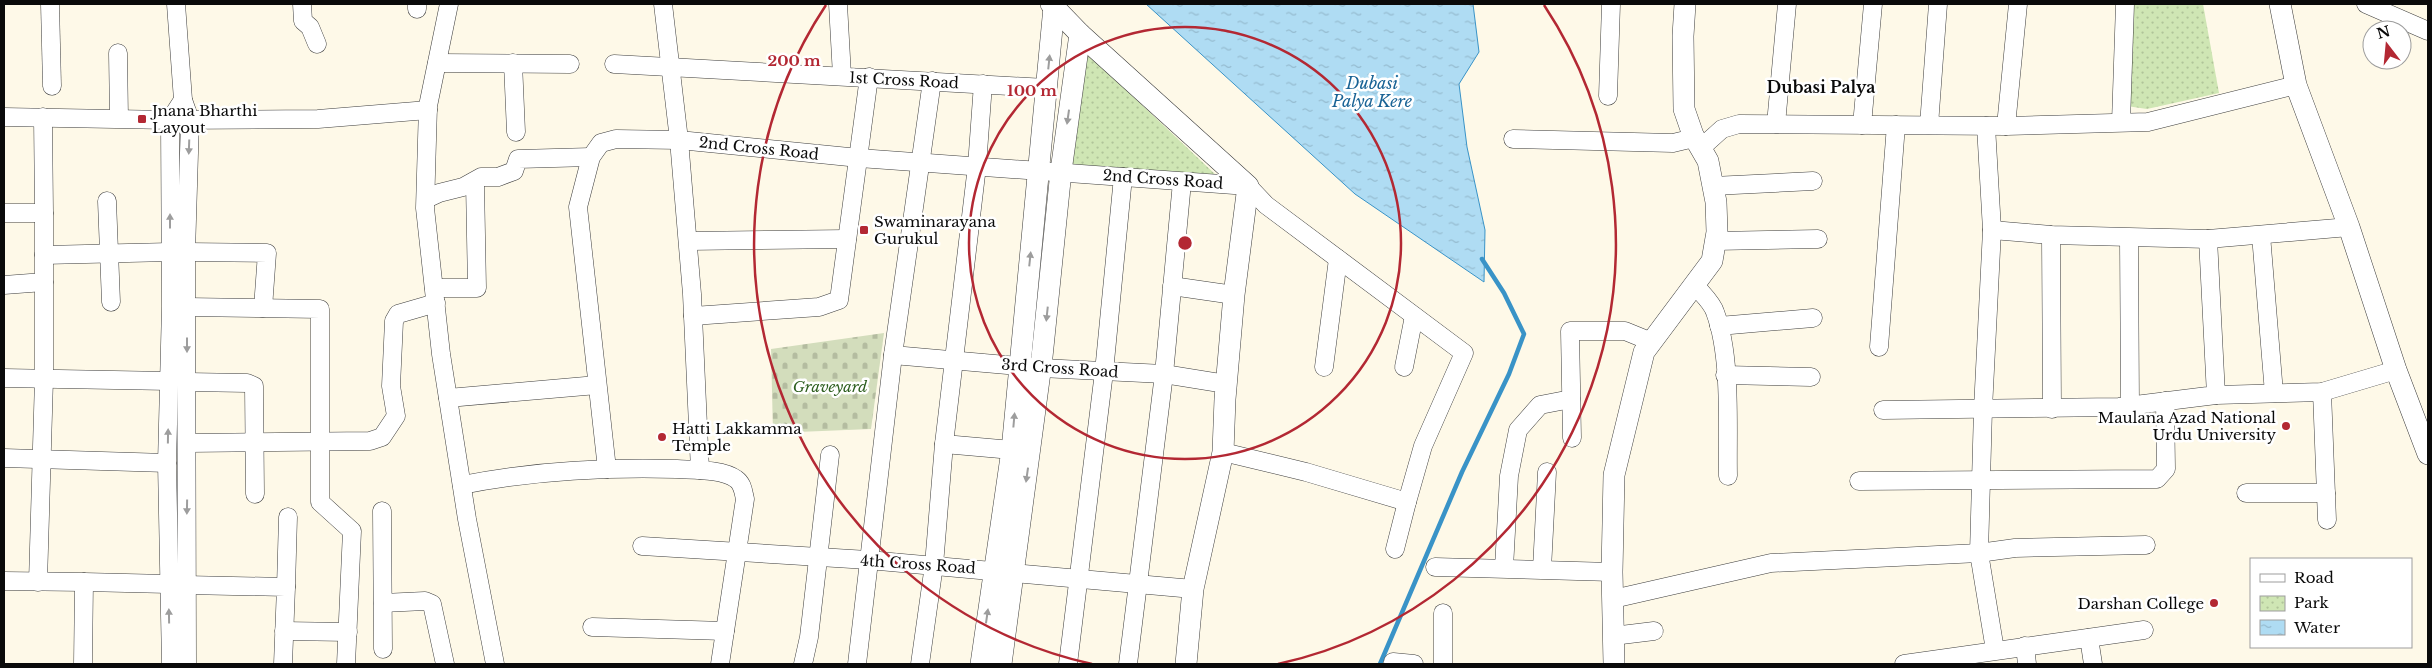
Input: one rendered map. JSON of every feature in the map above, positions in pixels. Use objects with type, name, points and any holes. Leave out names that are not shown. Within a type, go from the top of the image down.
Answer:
[{"type":"street","points":[[50,4],[52,86]]},
{"type":"street","points":[[170,664],[167,463],[169,381],[190,120],[183,100],[176,4]]},
{"type":"street","points":[[302,4],[303,20],[310,27],[317,44]]},
{"type":"street","points":[[449,4],[428,110],[426,199],[435,296],[448,398],[495,664]]},
{"type":"street","points":[[663,4],[679,140],[688,241],[700,470]]},
{"type":"street","points":[[838,4],[842,76]]},
{"type":"street","points":[[1608,96],[1610,4]]},
{"type":"street","points":[[1614,664],[1612,572],[1614,475],[1644,352],[1712,261],[1715,242],[1716,202],[1708,161],[1697,143],[1684,109],[1683,36],[1685,4]]},
{"type":"street","points":[[1776,124],[1786,4]]},
{"type":"street","points":[[1862,125],[1873,4]]},
{"type":"street","points":[[1929,125],[1938,4]]},
{"type":"street","points":[[2006,126],[2018,4]]},
{"type":"street","points":[[2121,122],[2125,4]]},
{"type":"street","points":[[2280,4],[2296,85],[2349,227],[2396,370],[2428,454]]},
{"type":"street","points":[[2366,4],[2428,30]]},
{"type":"street","points":[[1052,5],[1080,34],[1248,186],[1266,205],[1464,353],[1423,446],[1395,549]]},
{"type":"street","points":[[1001,664],[1004,571],[1012,450],[1052,5]]},
{"type":"street","points":[[980,664],[1004,571],[1041,368],[1061,171],[1080,34]]},
{"type":"street","points":[[118,53],[119,118]]},
{"type":"street","points":[[437,63],[570,64]]},
{"type":"street","points":[[513,63],[516,132]]},
{"type":"street","name":"1st Cross Road","points":[[614,64],[1046,88]]},
{"type":"street","points":[[693,316],[819,307],[839,300],[869,77]]},
{"type":"street","points":[[857,664],[893,355],[932,81]]},
{"type":"street","points":[[920,664],[934,565],[944,444],[977,166],[983,84]]},
{"type":"street","points":[[1513,139],[1697,143],[1722,129],[1739,124],[2006,126],[2148,122],[2296,85]]},
{"type":"street","points":[[183,100],[170,120],[178,252],[187,307],[187,664]]},
{"type":"street","points":[[4,117],[170,120],[318,119],[428,110]]},
{"type":"street","points":[[38,582],[44,379],[43,117]]},
{"type":"street","points":[[1879,346],[1896,125]]},
{"type":"street","points":[[1986,126],[1992,230],[1980,481],[1979,553],[1995,650]]},
{"type":"street","name":"2nd Cross Road","points":[[591,157],[601,144],[616,139],[679,140],[859,158],[1061,171],[1248,186]]},
{"type":"street","points":[[426,199],[475,182],[481,177],[498,177],[514,170],[518,159],[591,157],[578,207],[607,469]]},
{"type":"street","points":[[1068,664],[1078,578],[1087,524],[1123,177]]},
{"type":"street","points":[[1713,186],[1814,181]]},
{"type":"street","points":[[188,443],[320,440],[370,441],[382,437],[396,416],[391,386],[394,321],[398,314],[435,296],[476,288],[475,182]]},
{"type":"street","points":[[1128,664],[1164,374],[1182,182]]},
{"type":"street","points":[[1186,664],[1193,589],[1223,452],[1226,384],[1234,294],[1248,186]]},
{"type":"street","points":[[107,201],[111,302]]},
{"type":"street","points":[[4,213],[44,213]]},
{"type":"street","points":[[1992,230],[2051,235],[2208,239],[2349,227]]},
{"type":"street","points":[[2051,235],[2052,409]]},
{"type":"street","points":[[2261,235],[2274,393]]},
{"type":"street","points":[[2129,238],[2130,406]]},
{"type":"street","points":[[688,241],[847,239]]},
{"type":"street","points":[[1715,242],[1818,239]]},
{"type":"street","points":[[2208,239],[2216,395]]},
{"type":"street","points":[[44,255],[178,252],[267,253],[263,308]]},
{"type":"street","points":[[1324,367],[1338,259]]},
{"type":"street","points":[[4,285],[44,282]]},
{"type":"street","points":[[1694,285],[1715,311],[1719,326],[1725,375],[1728,476]]},
{"type":"street","points":[[1172,286],[1234,294]]},
{"type":"street","points":[[187,307],[320,309],[320,502],[352,531],[346,664]]},
{"type":"street","points":[[1404,367],[1414,316]]},
{"type":"street","points":[[1719,326],[1813,318]]},
{"type":"street","points":[[1572,438],[1570,331],[1625,331],[1652,342]]},
{"type":"street","name":"3rd Cross Road","points":[[893,355],[1041,368],[1164,374],[1226,384]]},
{"type":"street","points":[[1883,410],[2052,409],[2130,406],[2216,395],[2322,392],[2396,370]]},
{"type":"street","points":[[1725,375],[1811,377]]},
{"type":"street","points":[[4,378],[169,381]]},
{"type":"street","points":[[188,382],[252,384],[255,389],[255,494]]},
{"type":"street","points":[[448,398],[597,385]]},
{"type":"street","points":[[2322,392],[2326,520]]},
{"type":"street","points":[[1504,568],[1509,476],[1518,430],[1540,405],[1571,399]]},
{"type":"street","points":[[1859,482],[2157,479],[2166,469],[2165,401]]},
{"type":"street","points":[[944,444],[1012,450]]},
{"type":"street","points":[[1223,452],[1306,472],[1359,487],[1399,502],[1407,502]]},
{"type":"street","points":[[803,664],[808,638],[830,455]]},
{"type":"street","points":[[4,458],[167,463]]},
{"type":"street","points":[[462,485],[496,478],[607,469],[710,470],[735,478],[742,485],[745,499],[720,664]]},
{"type":"street","points":[[1542,569],[1547,472]]},
{"type":"street","points":[[2246,493],[2326,493]]},
{"type":"street","points":[[382,511],[384,649]]},
{"type":"street","points":[[283,664],[288,517]]},
{"type":"street","points":[[1613,599],[1771,563],[1979,553],[2016,548],[2146,545]]},
{"type":"street","name":"4th Cross Road","points":[[642,546],[934,565],[1193,589]]},
{"type":"street","points":[[1434,567],[1612,572]]},
{"type":"street","points":[[4,581],[168,584]]},
{"type":"street","points":[[83,664],[84,582]]},
{"type":"street","points":[[186,585],[286,587]]},
{"type":"street","points":[[382,603],[426,602],[432,604],[445,664]]},
{"type":"street","points":[[1443,614],[1444,664]]},
{"type":"street","points":[[592,627],[725,631]]},
{"type":"street","points":[[1904,664],[1935,662],[1995,650],[2144,630]]},
{"type":"street","points":[[284,631],[348,632]]},
{"type":"street","points":[[1613,636],[1654,631]]},
{"type":"street","points":[[2089,638],[2094,664]]},
{"type":"street","points":[[2025,646],[2027,664]]},
{"type":"street","points":[[1393,662],[1414,664]]},
{"type":"green space","points":[[2118,4],[2203,4],[2219,93],[2147,109],[2113,104]]},
{"type":"green space","points":[[1087,53],[1217,176],[1072,167]]},
{"type":"green space","name":"Graveyard","points":[[884,333],[871,429],[773,433],[771,349]]},
{"type":"water","name":"Dubasi Palya Kere","points":[[1146,4],[1473,4],[1479,52],[1459,84],[1467,147],[1485,230],[1484,282],[1355,194]]},
{"type":"waterway","points":[[1380,664],[1462,472],[1509,374],[1524,334],[1504,293],[1482,259]]},
{"type":"place","name":"Jnana Bharthi Layout","points":[[142,119]]},
{"type":"place","name":"Swaminarayana Gurukul","points":[[864,230]]},
{"type":"place","name":"Maulana Azad National Urdu University","points":[[2286,426]]},
{"type":"place","name":"Hatti Lakkamma Temple","points":[[662,437]]},
{"type":"place","name":"Darshan College","points":[[2214,603]]},
{"type":"district","name":"Dubasi Palya","points":[[1821,87]]}]
